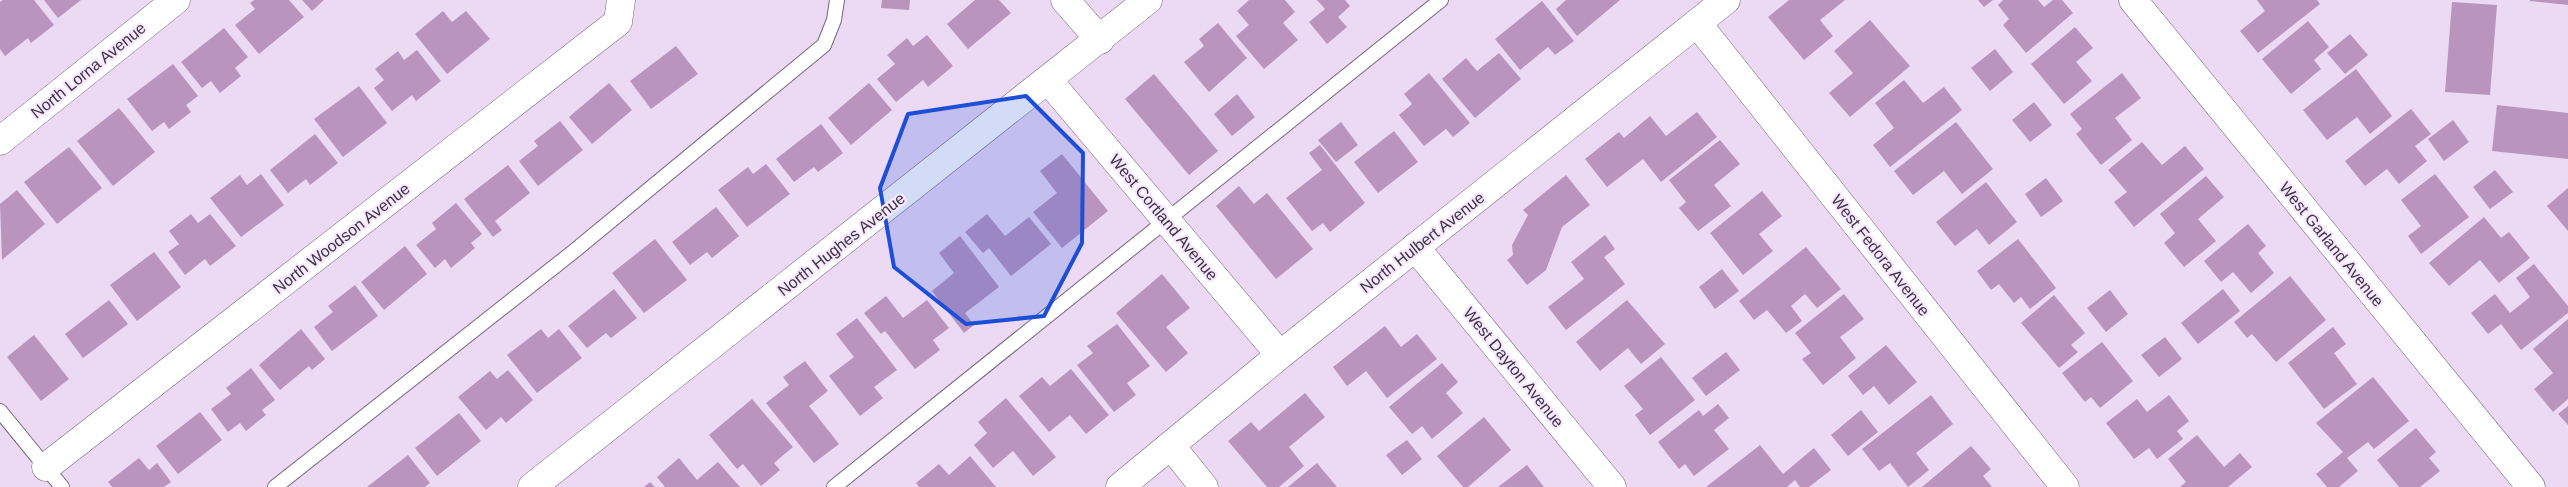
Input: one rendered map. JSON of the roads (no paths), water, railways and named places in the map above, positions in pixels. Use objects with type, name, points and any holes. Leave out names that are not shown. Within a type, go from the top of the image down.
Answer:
[{"type":"street","name":"North Lorna Avenue","points":[[0,141],[176,0]]},
{"type":"street","name":"North Woodson Avenue","points":[[54,477],[618,22],[621,0]]},
{"type":"street","points":[[1065,0],[1100,40]]},
{"type":"street","name":"North Hughes Avenue","points":[[532,487],[1100,40],[1148,0]]},
{"type":"street","name":"North Hulbert Avenue","points":[[1120,487],[1280,354],[1726,0]]},
{"type":"street","name":"West Garland Avenue","points":[[2133,0],[2530,487]]},
{"type":"street","name":"West Fedora Avenue","points":[[1697,23],[2065,487]]},
{"type":"street","name":"West Cortland Avenue","points":[[1048,80],[1280,354]]},
{"type":"street","name":"West Dayton Avenue","points":[[1415,247],[1612,487]]},
{"type":"street","points":[[1171,446],[1204,487]]},
{"type":"lane","points":[[275,487],[580,246],[824,45],[834,20],[837,0]]},
{"type":"lane","points":[[834,487],[1441,0]]},
{"type":"lane","points":[[0,411],[54,477]]}]
